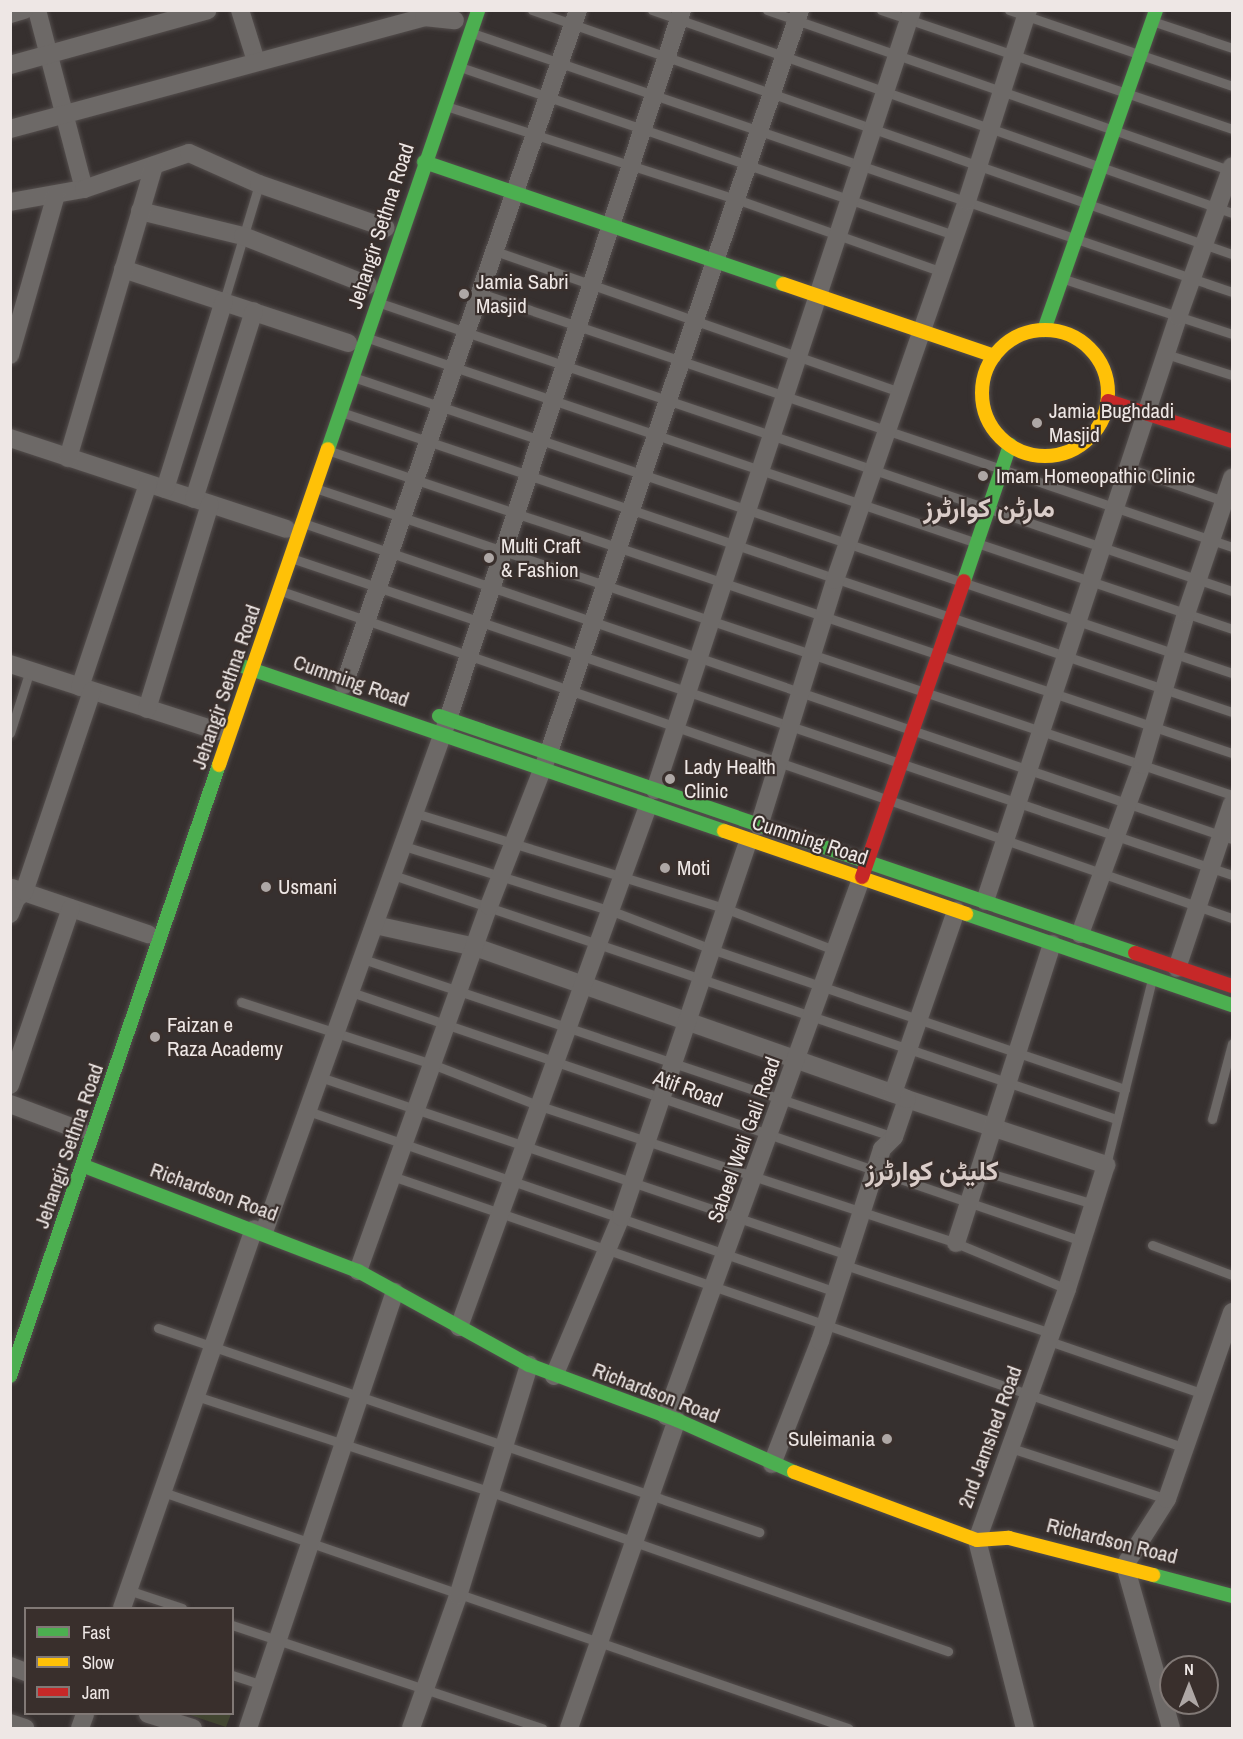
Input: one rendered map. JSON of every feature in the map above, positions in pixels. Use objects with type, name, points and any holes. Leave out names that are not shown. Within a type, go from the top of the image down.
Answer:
[{"type":"main road","name":"Jehangir Sethna Road","points":[[10,1376],[253,670],[265,657],[281,591],[424,162],[478,10]]},
{"type":"main road","points":[[1044,330],[1154,16]]},
{"type":"main road","points":[[424,162],[994,356]]},
{"type":"main road","name":"Jehangir Sethna Road","points":[[381,245],[388,222]]},
{"type":"main road","name":"Jehangir Sethna Road","points":[[361,304],[370,279]]},
{"type":"main road","points":[[1044,330],[1065,333],[1085,343],[1099,359],[1107,379],[1108,401],[1102,421],[1089,438],[1071,450],[1051,456],[1030,454],[1010,445],[995,431],[984,404],[985,374],[994,356],[1008,342],[1044,330]]},
{"type":"main road","name":"Jehangir Sethna Road","points":[[10,1328],[148,934],[350,338]]},
{"type":"main road","points":[[1108,401],[1233,441]]},
{"type":"main road","points":[[861,879],[1010,445]]},
{"type":"main road","points":[[244,649],[265,657]]},
{"type":"main road","name":"Cumming Road","points":[[238,665],[445,727],[549,752],[748,842],[1233,1005]]},
{"type":"main road","name":"Cumming Road","points":[[427,712],[445,727],[541,770],[759,826],[1233,986]]},
{"type":"main road","name":"Richardson Road","points":[[84,1166],[259,1231],[358,1271],[529,1365],[671,1418],[772,1464],[977,1540],[1009,1538],[1125,1565],[1233,1596]]},
{"type":"street","points":[[10,14],[24,10]]},
{"type":"street","points":[[37,10],[84,189]]},
{"type":"street","points":[[10,65],[208,10]]},
{"type":"street","points":[[240,10],[256,61]]},
{"type":"street","points":[[759,826],[835,580],[851,544],[967,201],[976,166],[1013,56],[1021,12]]},
{"type":"street","points":[[122,1607],[213,1346],[308,1111],[404,846],[470,656],[551,399],[646,128],[680,15]]},
{"type":"street","points":[[459,1327],[612,911],[676,727],[910,15]]},
{"type":"street","points":[[358,1271],[489,906],[549,752],[798,16]]},
{"type":"street","points":[[10,129],[424,17],[455,21]]},
{"type":"street","points":[[344,684],[576,18]]},
{"type":"street","points":[[10,202],[84,189],[189,153],[259,184],[388,222]]},
{"type":"street","points":[[68,458],[154,165]]},
{"type":"street","points":[[984,901],[1191,278],[1203,244],[1225,210],[1232,169]]},
{"type":"street","points":[[10,355],[56,195]]},
{"type":"street","points":[[140,211],[243,236],[370,279]]},
{"type":"street","points":[[123,269],[254,311],[350,338]]},
{"type":"street","points":[[10,915],[156,486],[224,301]]},
{"type":"street","points":[[147,708],[254,311]]},
{"type":"street","points":[[10,438],[286,529]]},
{"type":"street","points":[[1080,934],[1129,804],[1210,540],[1229,502],[1233,478]]},
{"type":"street","points":[[10,664],[217,731]]},
{"type":"street","points":[[1177,968],[1211,868],[1227,837],[1233,804]]},
{"type":"street","points":[[554,1376],[621,1217],[700,979],[714,950],[748,842]]},
{"type":"street","name":"Sabeel Wali Gali Road","points":[[569,1728],[650,1494],[671,1418],[714,1289],[783,1099],[809,1016],[837,951],[861,879]]},
{"type":"street","points":[[17,890],[148,934]]},
{"type":"street","points":[[10,1085],[71,908]]},
{"type":"street","points":[[772,1464],[825,1325],[882,1149],[894,1137],[908,1051],[956,911]]},
{"type":"street","points":[[375,925],[475,946],[900,1096],[1106,1165]]},
{"type":"street","points":[[956,1243],[1052,944]]},
{"type":"street","points":[[10,1104],[79,1130]]},
{"type":"street","name":"2nd Jamshed Road","points":[[1025,1728],[977,1540],[1067,1289],[1106,1165]]},
{"type":"street","points":[[248,1728],[395,1292]]},
{"type":"street","points":[[1171,1728],[1125,1565],[1167,1498],[1233,1312]]},
{"type":"street","points":[[411,1728],[458,1596],[529,1365]]},
{"type":"street","points":[[154,1715],[193,1728]]},
{"type":"street","points":[[10,1723],[25,1728]]},
{"type":"lane","points":[[532,10],[576,18],[668,58],[1233,254]]},
{"type":"lane","points":[[652,10],[680,15],[784,57],[884,93],[1225,210]]},
{"type":"lane","points":[[767,10],[798,16],[897,56],[1232,169]]},
{"type":"lane","points":[[881,10],[910,15],[1013,56],[1233,129]]},
{"type":"lane","points":[[1021,12],[1140,56],[1233,86]]},
{"type":"lane","points":[[1154,16],[1233,48]]},
{"type":"lane","points":[[470,32],[1233,292]]},
{"type":"lane","points":[[458,66],[549,94],[748,165],[850,196],[954,235]]},
{"type":"lane","points":[[444,105],[536,132],[736,198],[942,272]]},
{"type":"lane","points":[[224,301],[259,184]]},
{"type":"lane","points":[[495,251],[902,393]]},
{"type":"lane","points":[[1062,278],[1233,334]]},
{"type":"lane","points":[[480,293],[1233,547]]},
{"type":"lane","points":[[378,302],[1103,545],[1233,591]]},
{"type":"lane","points":[[366,337],[1233,629]]},
{"type":"lane","points":[[1167,354],[1233,375]]},
{"type":"lane","points":[[353,377],[1233,673]]},
{"type":"lane","points":[[342,413],[1233,712]]},
{"type":"lane","points":[[328,450],[1155,724],[1233,753]]},
{"type":"lane","points":[[1128,468],[1229,502]]},
{"type":"lane","points":[[316,488],[1233,795]]},
{"type":"lane","points":[[304,523],[1227,837]]},
{"type":"lane","points":[[292,558],[1233,875]]},
{"type":"lane","points":[[281,591],[1233,918]]},
{"type":"lane","points":[[10,733],[30,670]]},
{"type":"lane","points":[[415,813],[727,909],[837,951]]},
{"type":"lane","points":[[404,846],[612,911],[714,950],[1125,1089]]},
{"type":"lane","points":[[393,875],[600,943],[908,1051],[1116,1119]]},
{"type":"lane","points":[[363,959],[460,988],[894,1137]]},
{"type":"lane","points":[[1106,1165],[1152,979]]},
{"type":"lane","name":"Atif Road","points":[[351,992],[557,1059],[660,1099],[1082,1241]]},
{"type":"lane","points":[[241,1002],[336,1035],[432,1064],[540,1106],[956,1243],[1067,1289]]},
{"type":"lane","points":[[1212,1119],[1233,1044]]},
{"type":"lane","points":[[320,1077],[526,1148],[741,1218],[846,1260],[1204,1394]]},
{"type":"lane","points":[[308,1111],[836,1292]]},
{"type":"lane","points":[[979,1170],[1094,1204]]},
{"type":"lane","points":[[392,1176],[714,1289],[1185,1448]]},
{"type":"lane","points":[[1152,1245],[1233,1275]]},
{"type":"lane","points":[[158,1328],[360,1394],[759,1532]]},
{"type":"lane","points":[[196,1396],[491,1492],[633,1544],[948,1651]]},
{"type":"lane","points":[[1011,1448],[1167,1498]]},
{"type":"lane","points":[[163,1492],[598,1645],[848,1728]]},
{"type":"lane","points":[[128,1590],[179,1607]]},
{"type":"lane","points":[[234,1626],[542,1728]]},
{"type":"lane","points":[[234,1676],[262,1685]]},
{"type":"green space","points":[[190,1715],[231,1715],[226,1727]]},
{"type":"traffic: fast","points":[[328,449],[478,10]]},
{"type":"traffic: fast","points":[[1044,330],[1156,10]]},
{"type":"traffic: fast","points":[[424,162],[783,284]]},
{"type":"traffic: fast","points":[[964,581],[1010,445]]},
{"type":"traffic: fast","points":[[239,665],[724,831]]},
{"type":"traffic: fast","points":[[439,716],[1135,953]]},
{"type":"traffic: fast","points":[[10,1376],[219,765]]},
{"type":"traffic: fast","points":[[966,914],[1232,1005]]},
{"type":"traffic: fast","points":[[84,1166],[358,1271],[529,1365],[677,1420],[794,1472]]},
{"type":"traffic: fast","points":[[1153,1575],[1232,1596]]},
{"type":"traffic: slow","points":[[783,284],[994,356]]},
{"type":"traffic: slow","points":[[1045,330],[1069,335],[1089,349],[1103,369],[1108,393],[1103,417],[1089,437],[1069,451],[1045,456],[1021,451],[1001,437],[987,417],[982,393],[987,369],[1001,349],[1021,335],[1045,330]]},
{"type":"traffic: slow","points":[[219,765],[328,449]]},
{"type":"traffic: slow","points":[[724,831],[966,914]]},
{"type":"traffic: slow","points":[[794,1472],[977,1540],[1009,1538],[1153,1575]]},
{"type":"traffic: jam","points":[[1108,401],[1232,441]]},
{"type":"traffic: jam","points":[[862,877],[964,581]]},
{"type":"traffic: jam","points":[[1135,953],[1232,986]]},
{"type":"place","name":"Jamia Sabri Masjid","points":[[464,294]]},
{"type":"place","name":"Jamia Bughdadi Masjid","points":[[1037,423]]},
{"type":"place","name":"Imam Homeopathic Clinic","points":[[983,476]]},
{"type":"place","name":"Multi Craft & Fashion","points":[[489,558]]},
{"type":"place","name":"Lady Health Clinic","points":[[670,779]]},
{"type":"place","name":"Moti","points":[[665,868]]},
{"type":"place","name":"Usmani","points":[[266,887]]},
{"type":"place","name":"Faizan e Raza Academy","points":[[155,1037]]},
{"type":"place","name":"Suleimania","points":[[887,1439]]},
{"type":"district","name":"مارٹن کوارٹرز","points":[[989,508]]},
{"type":"district","name":"کلیٹن کوارٹرز","points":[[932,1171]]}]
